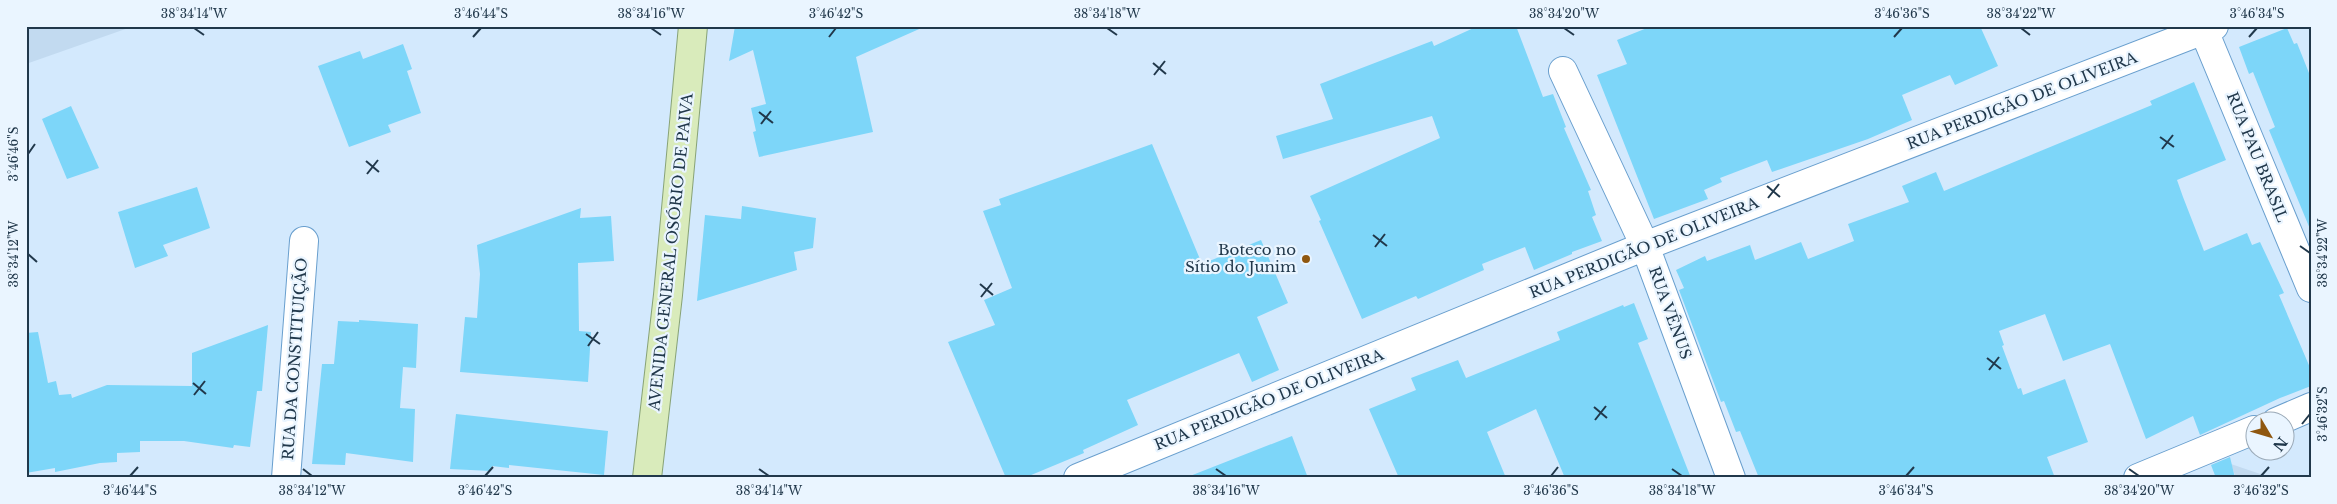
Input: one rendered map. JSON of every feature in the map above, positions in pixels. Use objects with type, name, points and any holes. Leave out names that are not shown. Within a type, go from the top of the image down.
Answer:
[{"type":"main road","name":"AVENIDA GENERAL OSÓRIO DE PAIVA","points":[[648,478],[668,295],[693,26]]},
{"type":"street","name":"RUA PERDIGÃO DE OLIVEIRA","points":[[1078,478],[1128,468],[1645,246],[2207,28]]},
{"type":"street","name":"RUA PAU BRASIL","points":[[2207,28],[2311,288]]},
{"type":"street","name":"RUA VÊNUS","points":[[1563,71],[1645,246],[1731,478]]},
{"type":"street","name":"RUA DA CONSTITUIÇÃO","points":[[286,478],[304,241]]},
{"type":"street","points":[[2294,415],[2311,408]]},
{"type":"street","points":[[2138,478],[2244,434]]},
{"type":"shaded area","points":[[26,26],[134,26],[26,64]]},
{"type":"shaded area","points":[[2231,464],[2272,478],[2236,478]]},
{"type":"building","points":[[735,26],[926,26],[856,57],[873,132],[759,157],[753,132],[756,131],[751,108],[766,104],[753,50],[729,61]]},
{"type":"building","points":[[1478,26],[1516,26],[1543,97],[1553,94],[1566,127],[1564,128],[1591,190],[1588,191],[1596,215],[1592,217],[1602,241],[1572,252],[1572,254],[1534,270],[1525,247],[1482,264],[1484,270],[1418,299],[1416,296],[1362,319],[1310,196],[1440,138],[1432,116],[1283,159],[1276,136],[1333,119],[1320,84],[1432,41],[1434,46]]},
{"type":"building","points":[[1652,26],[1980,26],[1998,66],[1955,85],[1950,75],[1902,95],[1912,120],[1868,139],[1772,172],[1767,160],[1720,178],[1722,182],[1704,190],[1708,199],[1654,219],[1597,75],[1627,64],[1617,40]]},
{"type":"building","points":[[2287,28],[2294,44],[2297,43],[2311,78],[2310,229],[2269,130],[2275,127],[2253,72],[2249,74],[2239,47]]},
{"type":"building","points":[[403,44],[412,69],[407,71],[421,113],[388,125],[391,132],[349,147],[318,66],[360,51],[363,59]]},
{"type":"building","points":[[2194,82],[2226,160],[2177,180],[2183,197],[2204,251],[2247,233],[2252,245],[2260,242],[2284,293],[2279,295],[2311,370],[2311,386],[2250,412],[2244,412],[2244,415],[2200,435],[2193,416],[2146,439],[2110,344],[2063,361],[2045,314],[1999,331],[2004,345],[2002,346],[2018,389],[2021,388],[2023,395],[2065,379],[2088,442],[2047,457],[2055,478],[1759,478],[1740,431],[1736,432],[1724,401],[1721,402],[1679,290],[1684,288],[1676,270],[1705,256],[1707,261],[1750,245],[1755,260],[1801,242],[1808,259],[1854,241],[1848,224],[1909,202],[1902,186],[1936,172],[1944,191],[2152,105],[2150,101]]},
{"type":"building","points":[[71,106],[99,168],[67,179],[42,119]]},
{"type":"building","points":[[1152,144],[1202,264],[1261,240],[1288,303],[1257,317],[1279,370],[1252,382],[1239,353],[1127,400],[1138,425],[1083,450],[1084,453],[1024,478],[1006,478],[948,342],[995,325],[984,300],[1012,288],[983,211],[1001,205],[999,199]]},
{"type":"building","points":[[197,187],[210,228],[163,245],[168,256],[135,268],[118,212]]},
{"type":"building","points":[[742,206],[816,218],[813,248],[794,252],[797,270],[697,301],[705,215],[741,219]]},
{"type":"building","points":[[581,208],[580,218],[611,216],[614,261],[578,263],[579,331],[591,332],[588,382],[460,372],[465,317],[477,318],[480,274],[477,245]]},
{"type":"building","points":[[1634,303],[1648,339],[1638,343],[1691,478],[1565,478],[1536,409],[1487,432],[1506,478],[1399,478],[1369,409],[1416,390],[1411,378],[1458,360],[1466,378],[1560,340],[1557,332],[1623,305],[1624,307]]},
{"type":"building","points":[[359,320],[418,324],[416,368],[403,367],[400,408],[415,409],[413,462],[346,453],[345,465],[312,464],[322,364],[334,364],[338,321],[359,322]]},
{"type":"building","points":[[268,325],[262,391],[257,391],[250,447],[234,445],[233,448],[184,441],[140,441],[140,452],[117,453],[117,462],[100,463],[55,472],[55,468],[26,473],[26,333],[38,332],[48,383],[56,381],[59,395],[71,394],[72,398],[107,385],[192,386],[192,353]]},
{"type":"building","points":[[456,414],[608,431],[604,475],[509,465],[509,468],[492,466],[491,471],[450,469]]},
{"type":"building","points":[[1292,436],[1308,478],[1190,478],[1190,476]]},
{"type":"building","points":[[2230,457],[2235,478],[2216,478],[2211,465]]},
{"type":"place","name":"Boteco no Sítio do Junim","points":[[1306,259]]}]
